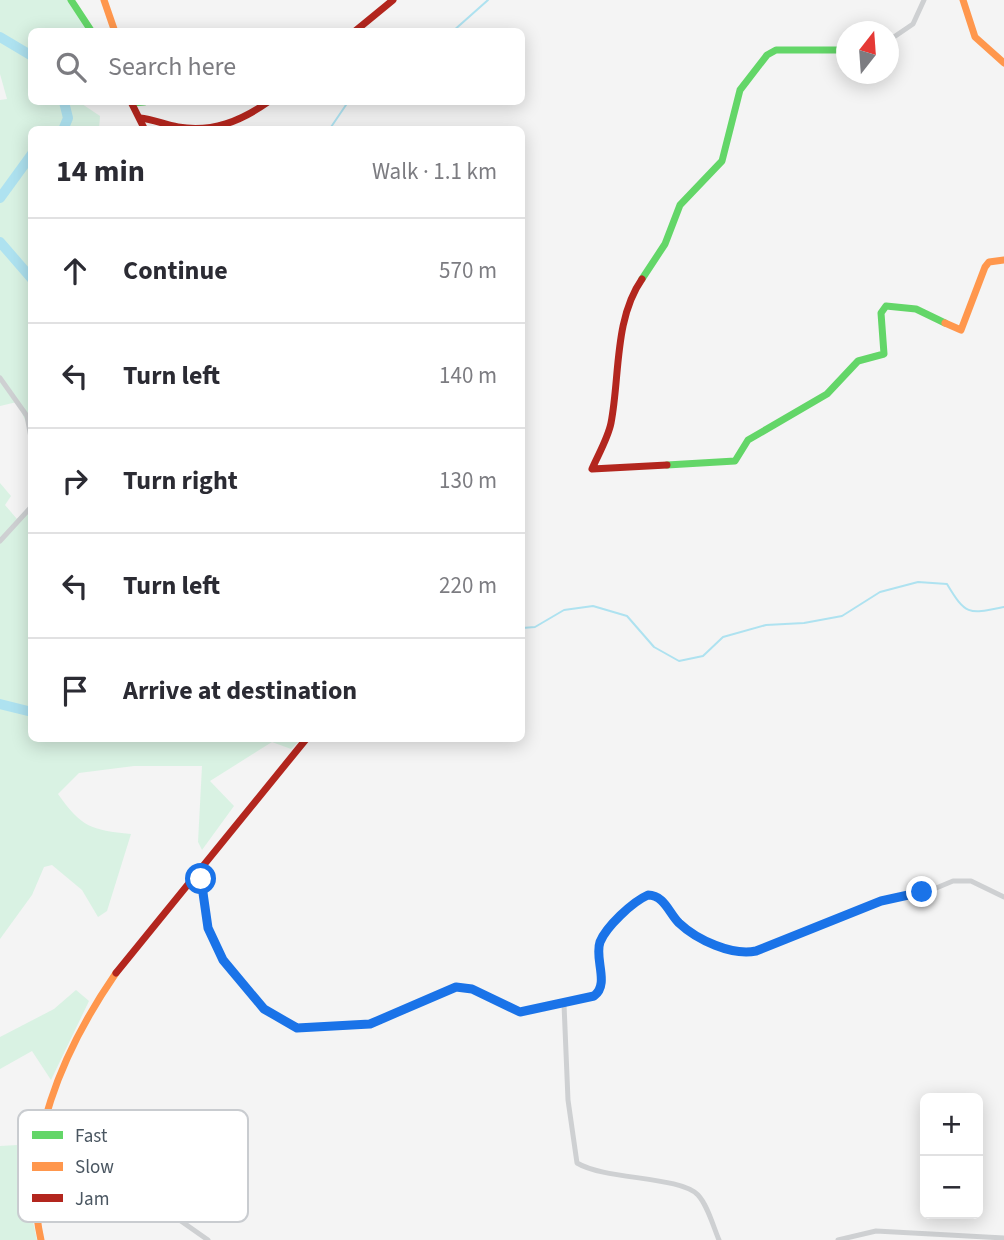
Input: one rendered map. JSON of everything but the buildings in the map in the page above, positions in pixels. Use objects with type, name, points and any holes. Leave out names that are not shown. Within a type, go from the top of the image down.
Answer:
[{"type":"street","points":[[71,0],[89,28]]},
{"type":"street","points":[[104,0],[114,28]]},
{"type":"street","points":[[359,28],[393,0]]},
{"type":"street","points":[[899,34],[913,24],[924,0]]},
{"type":"street","points":[[963,0],[972,35],[985,50],[1004,63]]},
{"type":"street","points":[[836,50],[776,50],[767,54],[740,90],[722,161],[680,205],[665,244],[632,293],[615,377],[611,425],[592,469],[735,461],[748,440],[827,394],[858,361],[884,354],[881,313],[886,306],[916,309],[961,330],[985,267],[989,262],[1004,260]]},
{"type":"street","points":[[134,105],[143,126]]},
{"type":"street","points":[[223,126],[237,121],[263,105]]},
{"type":"street","points":[[140,118],[156,119],[175,126]]},
{"type":"street","points":[[0,378],[28,421]]},
{"type":"street","points":[[0,541],[28,510]]},
{"type":"street","points":[[49,1110],[53,1094],[104,992],[130,954],[303,742]]},
{"type":"street","points":[[198,873],[204,886],[208,928],[223,960],[264,1009],[285,1024],[312,1029],[370,1024],[456,987],[472,989],[520,1012],[591,997],[600,991],[601,940],[617,921],[648,895],[660,898],[688,930],[732,951],[743,953],[756,951],[881,901],[929,891],[953,881],[971,881],[1004,897]]},
{"type":"street","points":[[564,1004],[568,1100],[577,1163],[596,1171],[691,1190],[702,1202],[719,1240]]},
{"type":"street","points":[[34,1222],[41,1240]]},
{"type":"street","points":[[182,1222],[208,1240]]},
{"type":"street","points":[[838,1240],[876,1231],[1004,1238]]},
{"type":"green space","points":[[0,0],[68,0],[87,28],[28,28],[28,105],[84,105],[100,116],[99,126],[28,126],[28,426],[17,402],[0,406],[0,100],[7,99],[0,74]]},
{"type":"green space","points":[[0,483],[11,496],[5,505],[17,519],[28,507],[28,742],[272,742],[210,781],[234,806],[202,850],[198,842],[202,766],[134,766],[79,773],[58,794],[73,814],[96,828],[131,834],[107,911],[98,917],[82,890],[52,865],[44,867],[32,895],[0,939]]},
{"type":"green space","points":[[272,742],[298,742],[291,749]]},
{"type":"green space","points":[[76,990],[89,1001],[51,1080],[32,1051],[0,1069],[0,1037],[54,1009]]},
{"type":"green space","points":[[18,1145],[18,1222],[33,1222],[37,1240],[0,1240],[0,1146]]},
{"type":"waterway","points":[[456,28],[488,0]]},
{"type":"waterway","points":[[0,37],[28,54]]},
{"type":"waterway","points":[[65,105],[68,118],[65,126]]},
{"type":"waterway","points":[[332,126],[346,105]]},
{"type":"waterway","points":[[0,198],[28,160]]},
{"type":"waterway","points":[[0,242],[28,274]]},
{"type":"waterway","points":[[525,628],[535,627],[564,610],[593,606],[627,616],[654,647],[679,661],[703,656],[723,637],[766,625],[804,623],[842,616],[880,592],[918,582],[947,584],[959,602],[969,610],[983,611],[1004,607]]},
{"type":"waterway","points":[[0,704],[28,711]]},
{"type":"traffic: fast","points":[[71,0],[89,28]]},
{"type":"traffic: fast","points":[[642,279],[665,244],[680,205],[722,161],[740,90],[767,55],[776,50],[836,50]]},
{"type":"traffic: fast","points":[[667,465],[735,461],[748,440],[827,394],[858,361],[884,354],[881,313],[886,306],[916,309],[945,323]]},
{"type":"traffic: slow","points":[[104,0],[114,28]]},
{"type":"traffic: slow","points":[[963,0],[975,37],[1004,63]]},
{"type":"traffic: slow","points":[[945,323],[961,330],[985,267],[989,262],[1004,260]]},
{"type":"traffic: slow","points":[[48,1110],[63,1067],[79,1034],[116,973]]},
{"type":"traffic: slow","points":[[38,1222],[41,1240]]},
{"type":"traffic: jam","points":[[359,28],[393,0]]},
{"type":"traffic: jam","points":[[132,105],[143,126]]},
{"type":"traffic: jam","points":[[218,126],[237,120],[263,105]]},
{"type":"traffic: jam","points":[[140,118],[174,126]]},
{"type":"traffic: jam","points":[[642,279],[633,295],[622,330],[610,429],[592,469],[667,465]]},
{"type":"traffic: jam","points":[[116,973],[304,742]]},
{"type":"route","points":[[201,879],[208,928],[223,960],[264,1009],[274,1017],[297,1028],[312,1029],[370,1024],[456,987],[472,989],[520,1012],[594,996],[601,987],[598,956],[601,940],[617,921],[648,895],[660,898],[688,930],[732,951],[748,953],[835,917],[881,901],[922,892]]}]
